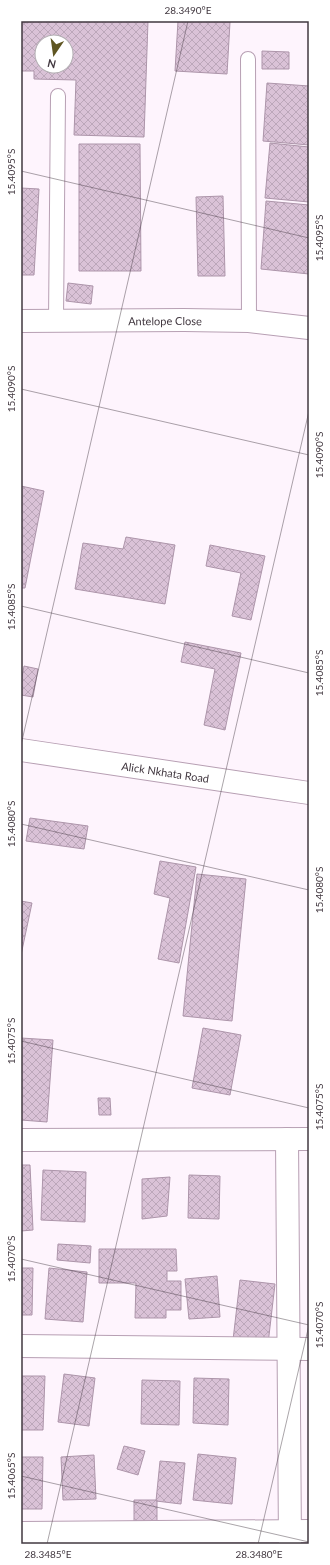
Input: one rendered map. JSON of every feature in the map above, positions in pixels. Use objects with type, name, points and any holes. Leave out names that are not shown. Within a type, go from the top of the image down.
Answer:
[{"type":"street","name":"Antelope Close","points":[[21,321],[249,321],[309,328]]},
{"type":"street","name":"Alick Nkhata Road","points":[[21,750],[309,793]]},
{"type":"street","points":[[21,1533],[296,1535],[299,1349],[287,1139]]},
{"type":"street","points":[[21,1140],[309,1139]]},
{"type":"street","points":[[21,1346],[299,1349]]},
{"type":"lane","points":[[248,59],[249,321]]},
{"type":"lane","points":[[56,321],[58,96]]},
{"type":"building","points":[[148,21],[144,137],[74,135],[76,80],[34,79],[34,74],[74,74],[74,34],[34,34],[34,71],[21,71],[21,22]]},
{"type":"building","points":[[178,21],[230,22],[227,74],[175,71]]},
{"type":"building","points":[[262,51],[289,52],[289,69],[262,69]]},
{"type":"building","points":[[267,83],[309,86],[309,145],[263,141]]},
{"type":"building","points":[[270,143],[309,147],[309,202],[265,198]]},
{"type":"building","points":[[79,144],[140,144],[141,271],[79,271]]},
{"type":"building","points":[[21,188],[39,189],[34,275],[21,275]]},
{"type":"building","points":[[223,196],[225,276],[198,276],[196,197]]},
{"type":"building","points":[[266,201],[309,205],[309,274],[261,269]]},
{"type":"building","points":[[68,283],[93,286],[91,304],[66,301]]},
{"type":"building","points":[[21,486],[44,491],[25,588],[21,588]]},
{"type":"building","points":[[126,537],[175,545],[165,604],[75,589],[83,543],[123,549]]},
{"type":"building","points":[[210,545],[265,556],[251,620],[232,616],[241,573],[206,566]]},
{"type":"building","points":[[185,642],[241,653],[225,730],[204,725],[215,669],[181,662]]},
{"type":"building","points":[[24,666],[38,669],[33,697],[21,695],[21,683]]},
{"type":"building","points":[[30,818],[88,826],[84,849],[26,841]]},
{"type":"building","points":[[160,861],[196,867],[179,963],[158,959],[170,898],[154,894]]},
{"type":"building","points":[[197,874],[246,879],[232,1021],[183,1016]]},
{"type":"building","points":[[21,901],[32,903],[21,955]]},
{"type":"building","points":[[203,1028],[241,1035],[230,1095],[192,1088]]},
{"type":"building","points":[[21,1038],[53,1040],[47,1122],[21,1120]]},
{"type":"building","points":[[98,1098],[110,1098],[111,1115],[99,1115]]},
{"type":"building","points":[[21,1165],[30,1165],[33,1230],[21,1231]]},
{"type":"building","points":[[43,1170],[86,1172],[85,1222],[41,1220]]},
{"type":"building","points":[[189,1175],[220,1176],[219,1219],[188,1218]]},
{"type":"building","points":[[170,1177],[167,1216],[142,1219],[142,1179]]},
{"type":"building","points":[[58,1244],[91,1246],[90,1263],[57,1260]]},
{"type":"building","points":[[99,1249],[176,1249],[177,1271],[167,1271],[167,1281],[181,1281],[181,1310],[166,1310],[166,1318],[135,1318],[136,1283],[99,1283]]},
{"type":"building","points":[[21,1268],[33,1268],[32,1315],[21,1315]]},
{"type":"building","points":[[49,1268],[87,1272],[83,1322],[45,1319]]},
{"type":"building","points":[[217,1276],[220,1317],[189,1319],[185,1279]]},
{"type":"building","points":[[240,1280],[275,1284],[268,1344],[233,1340]]},
{"type":"building","points":[[64,1374],[95,1378],[89,1426],[58,1422]]},
{"type":"building","points":[[21,1376],[45,1376],[43,1430],[21,1430]]},
{"type":"building","points":[[194,1378],[229,1379],[228,1425],[193,1423]]},
{"type":"building","points":[[142,1380],[180,1381],[179,1425],[141,1424]]},
{"type":"building","points":[[124,1446],[145,1451],[138,1475],[117,1469]]},
{"type":"building","points":[[198,1454],[236,1458],[232,1504],[193,1500]]},
{"type":"building","points":[[94,1455],[96,1499],[63,1500],[61,1457]]},
{"type":"building","points":[[21,1457],[43,1457],[42,1509],[21,1509]]},
{"type":"building","points":[[160,1461],[185,1463],[181,1504],[156,1501]]},
{"type":"building","points":[[134,1500],[157,1500],[157,1522],[134,1522]]}]
